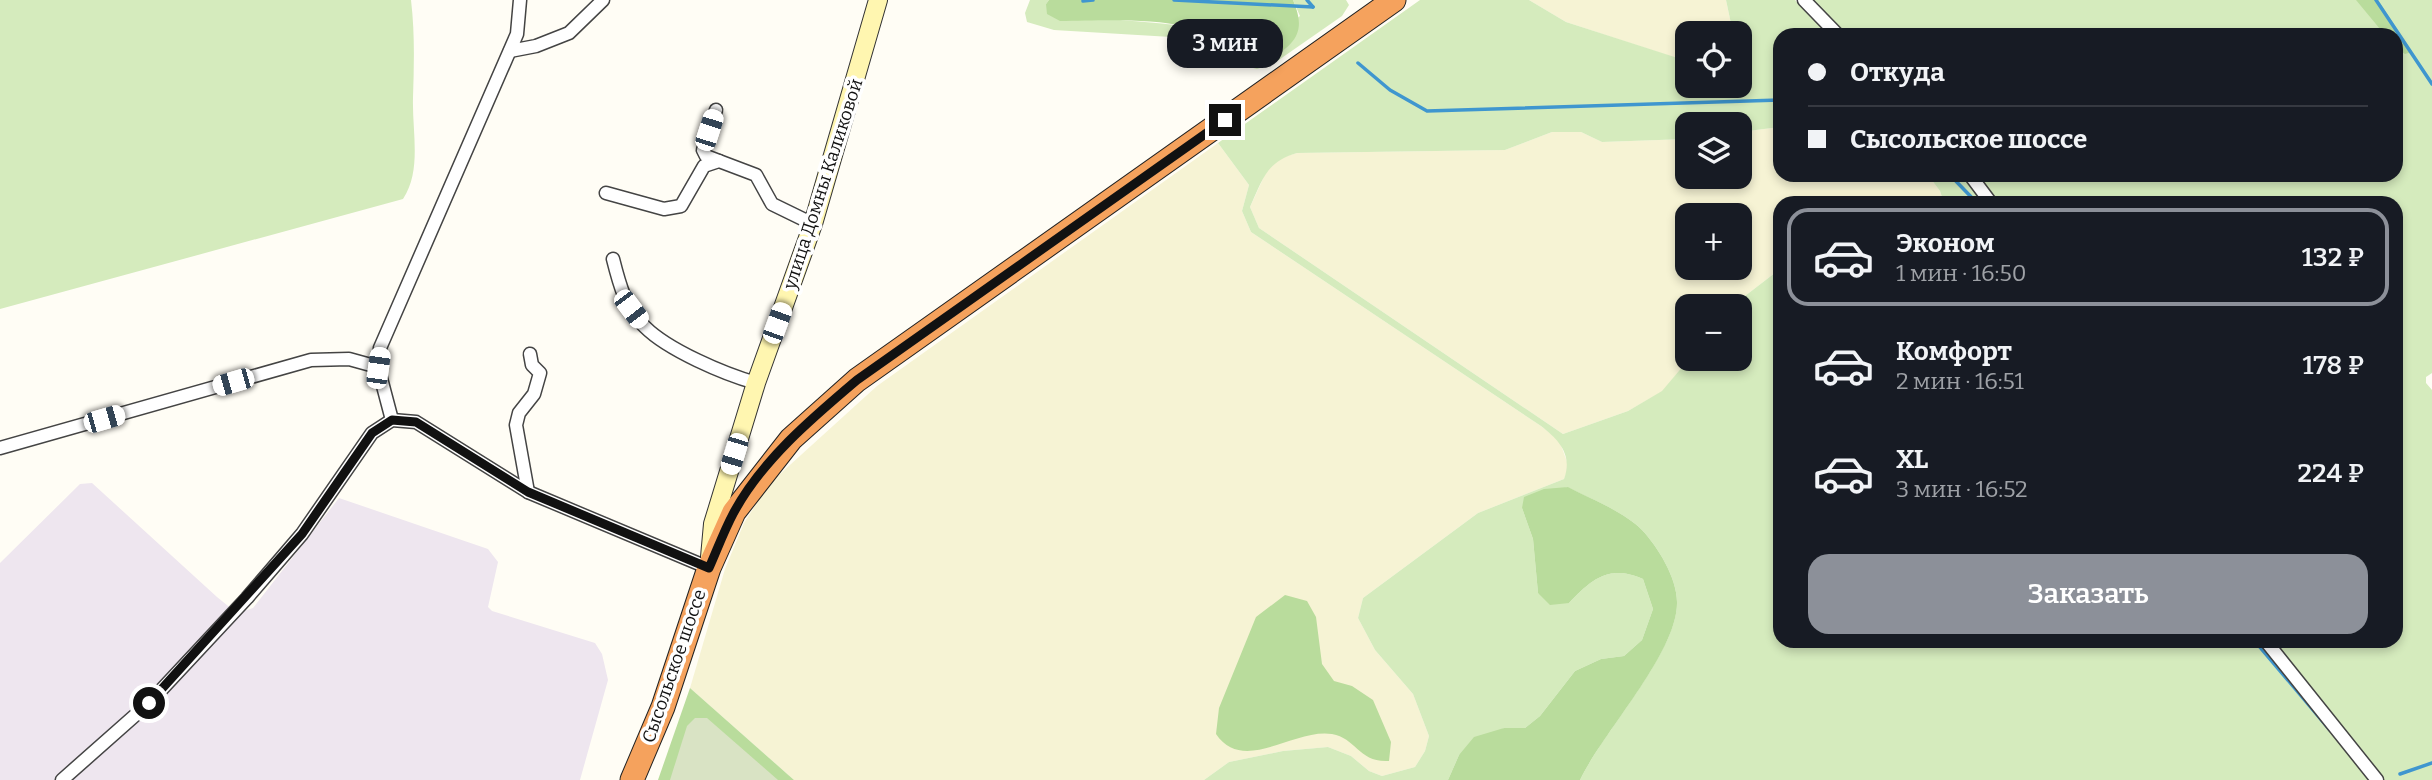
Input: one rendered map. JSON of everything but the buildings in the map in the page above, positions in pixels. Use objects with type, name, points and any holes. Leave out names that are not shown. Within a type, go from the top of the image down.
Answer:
[{"type":"highway","name":"Сысольское шоссе","points":[[632,780],[663,707],[709,568],[734,512],[791,439],[857,380],[1394,0]]},
{"type":"main road","name":"улица Домны Каликовой","points":[[709,568],[713,524],[756,383],[813,224],[878,0]]},
{"type":"street","points":[[392,420],[378,368],[380,348],[517,34],[520,6],[532,0]]},
{"type":"street","points":[[510,51],[536,46],[569,33],[603,0]]},
{"type":"street","points":[[1804,0],[1831,28]]},
{"type":"street","points":[[716,110],[703,150],[706,156],[756,175],[772,204],[813,224]]},
{"type":"street","points":[[606,193],[664,209],[681,206],[704,166],[719,161]]},
{"type":"street","points":[[613,259],[631,309],[645,328],[699,362],[756,383]]},
{"type":"street","points":[[528,492],[516,425],[519,413],[534,394],[540,373],[532,365],[530,355]]},
{"type":"street","points":[[0,448],[311,360],[349,359],[378,368]]},
{"type":"street","points":[[62,780],[149,703],[247,598],[302,534],[372,433],[392,420],[416,422],[528,492],[709,568]]},
{"type":"street","points":[[2271,648],[2377,780]]},
{"type":"shaded area","points":[[1529,0],[1726,0],[1730,21],[1675,21],[1675,58],[1566,22]]},
{"type":"shaded area","points":[[1773,128],[1773,182],[1933,182],[1942,196],[1773,196],[1773,274],[1748,294],[1675,294],[1675,371],[1679,371],[1663,391],[1628,411],[1563,434],[1259,228],[1250,207],[1267,170],[1280,158],[1297,153],[1505,150],[1552,132],[1581,132],[1602,142],[1675,139],[1675,189],[1752,189],[1752,130]]},
{"type":"shaded area","points":[[1218,143],[1249,185],[1242,211],[1251,232],[1541,426],[1559,440],[1569,467],[1564,479],[1478,513],[1363,598],[1358,618],[1375,650],[1413,694],[1429,736],[1425,751],[1415,767],[1382,776],[1369,771],[1351,756],[1328,747],[1283,751],[1229,762],[1204,780],[794,780],[690,688],[725,569],[744,523],[769,484],[877,386]]},
{"type":"shaded area","points":[[92,483],[217,597],[233,610],[241,612],[253,608],[339,498],[488,549],[498,562],[488,607],[492,611],[595,643],[602,654],[608,680],[580,780],[0,780],[0,563],[80,484]]},
{"type":"green space","points":[[0,0],[411,0],[415,150],[409,188],[403,199],[0,309]]},
{"type":"green space","points":[[1030,0],[1049,0],[1046,4],[1111,19],[1187,27],[1219,38],[1233,46],[1245,58],[1300,16],[1293,0],[1346,0],[1349,5],[1342,16],[1273,64],[1257,69],[1238,64],[1221,51],[1188,38],[1054,30],[1027,22],[1025,13]]},
{"type":"green space","points":[[1049,0],[1293,0],[1299,21],[1292,42],[1269,61],[1245,58],[1228,43],[1208,33],[1184,26],[1158,22],[1060,21],[1047,14],[1046,4]]},
{"type":"green space","points":[[1420,0],[1529,0],[1566,22],[1675,57],[1675,98],[1752,98],[1752,21],[1730,21],[1726,0],[1795,0],[1823,28],[1773,28],[1773,128],[1752,130],[1752,112],[1675,112],[1675,139],[1602,142],[1581,132],[1552,132],[1505,150],[1297,153],[1278,161],[1272,167],[1262,180],[1250,207],[1259,228],[1563,434],[1628,411],[1662,391],[1679,371],[1752,371],[1752,294],[1748,294],[1773,274],[1773,648],[2263,648],[2369,780],[1580,780],[1666,644],[1674,622],[1677,602],[1674,583],[1666,563],[1642,530],[1616,511],[1567,487],[1522,508],[1533,539],[1538,593],[1569,603],[1585,587],[1602,576],[1620,573],[1643,579],[1653,609],[1642,640],[1624,656],[1601,659],[1575,671],[1540,716],[1525,728],[1504,728],[1459,755],[1448,780],[1204,780],[1229,762],[1283,751],[1328,747],[1351,756],[1369,771],[1382,776],[1415,767],[1425,751],[1429,736],[1413,694],[1375,650],[1358,618],[1363,598],[1478,513],[1564,479],[1567,463],[1559,443],[1541,426],[1251,232],[1242,211],[1249,185],[1218,143]]},
{"type":"green space","points":[[1812,0],[2432,0],[2432,373],[2426,377],[2426,383],[2432,390],[2432,780],[2384,780],[2278,648],[2403,648],[2403,196],[1993,196],[1983,182],[2403,182],[2403,28],[1840,28]]},
{"type":"green space","points":[[2356,0],[2378,0],[2396,28],[2379,28]]},
{"type":"green space","points":[[2403,38],[2412,52],[2403,52]]},
{"type":"green space","points":[[1933,182],[1968,182],[1979,196],[1942,196]]},
{"type":"green space","points":[[1568,487],[1634,523],[1660,554],[1674,583],[1677,602],[1674,622],[1666,644],[1580,780],[1448,780],[1459,755],[1474,737],[1504,728],[1525,728],[1540,716],[1575,671],[1601,659],[1624,656],[1642,640],[1653,609],[1643,579],[1620,573],[1602,576],[1585,587],[1569,603],[1550,605],[1538,593],[1533,539],[1522,508],[1524,497],[1544,489]]},
{"type":"green space","points":[[1285,595],[1307,601],[1316,617],[1322,664],[1334,681],[1352,686],[1373,700],[1391,742],[1389,761],[1371,758],[1347,740],[1332,734],[1301,737],[1255,750],[1240,750],[1227,746],[1216,734],[1219,708],[1256,617]]},
{"type":"green space","points":[[690,688],[794,780],[658,780]]},
{"type":"green space","points":[[695,718],[707,718],[778,780],[670,780],[687,726]]},
{"type":"waterway","points":[[1083,1],[1093,0]]},
{"type":"waterway","points":[[1174,0],[1313,7]]},
{"type":"waterway","points":[[1307,0],[1313,7]]},
{"type":"waterway","points":[[2376,0],[2395,28]]},
{"type":"waterway","points":[[2403,40],[2432,84]]},
{"type":"waterway","points":[[1358,63],[1390,90],[1427,111],[1773,100]]},
{"type":"waterway","points":[[1957,182],[1970,196]]},
{"type":"waterway","points":[[2261,648],[2330,730]]},
{"type":"waterway","points":[[2400,774],[2432,763]]},
{"type":"route","points":[[149,703],[247,598],[302,534],[372,433],[392,420],[416,422],[528,492],[709,568],[734,512],[753,485],[791,439],[823,408],[857,380],[1225,120]]}]
